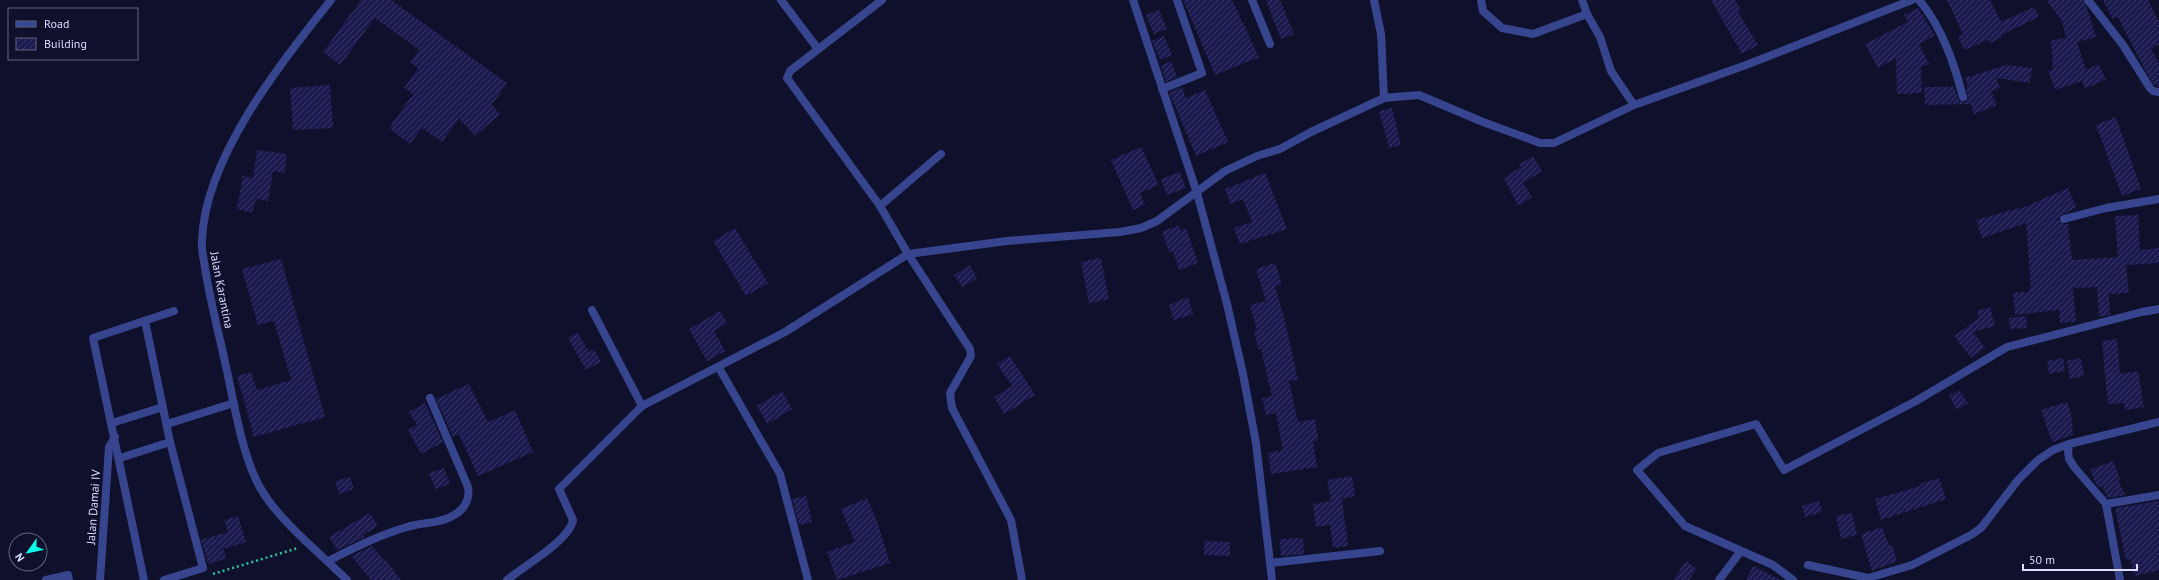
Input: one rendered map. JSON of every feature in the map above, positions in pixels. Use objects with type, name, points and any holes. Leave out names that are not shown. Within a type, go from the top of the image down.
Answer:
[{"type":"street","name":"Jalan Karantina","points":[[331,0],[274,71],[235,138],[214,181],[205,214],[202,242],[210,299],[234,403],[247,453],[264,494],[314,549],[347,580]]},
{"type":"street","points":[[781,0],[818,49]]},
{"type":"street","points":[[882,0],[790,71],[787,78],[880,206],[908,254],[970,349],[971,356],[950,393],[952,408],[1011,520],[1022,580]]},
{"type":"street","points":[[1133,0],[1197,193],[1227,304],[1243,374],[1256,443],[1272,580]]},
{"type":"street","points":[[1162,89],[1202,73],[1177,0]]},
{"type":"street","points":[[1252,0],[1270,44]]},
{"type":"street","points":[[1374,0],[1381,34],[1384,98]]},
{"type":"street","points":[[1481,0],[1483,11],[1502,28],[1533,34],[1586,14]]},
{"type":"street","points":[[1582,0],[1586,14],[1600,37],[1611,70],[1634,105]]},
{"type":"street","points":[[506,580],[563,536],[572,525],[573,520],[559,489],[642,406],[718,368],[835,302],[908,254],[1007,241],[1120,232],[1141,228],[1157,221],[1225,171],[1257,156],[1280,148],[1384,98],[1419,95],[1483,122],[1547,144],[1563,140],[1634,105],[1746,65],[1912,0]]},
{"type":"street","points":[[1919,0],[1926,8],[1943,39],[1956,68],[1963,97]]},
{"type":"street","points":[[2088,0],[2123,45],[2150,88],[2159,92]]},
{"type":"street","points":[[880,206],[941,154]]},
{"type":"street","points":[[2064,219],[2106,208],[2159,198]]},
{"type":"street","points":[[592,310],[642,406]]},
{"type":"street","points":[[1793,580],[1773,565],[1685,526],[1637,470],[1658,453],[1756,424],[1784,470],[1916,401],[2008,347],[2142,312],[2159,310]]},
{"type":"street","points":[[144,580],[94,338],[174,311]]},
{"type":"street","points":[[144,321],[170,442],[203,568],[164,580]]},
{"type":"street","points":[[718,368],[780,474],[808,580]]},
{"type":"street","points":[[328,561],[369,540],[408,526],[448,519],[456,514],[466,503],[470,496],[468,487],[430,398]]},
{"type":"street","points":[[167,424],[234,403]]},
{"type":"street","points":[[112,423],[163,407]]},
{"type":"street","points":[[1808,566],[1868,578],[1912,565],[1954,545],[1976,531],[1992,515],[2018,480],[2038,460],[2053,450],[2069,444],[2159,422]]},
{"type":"street","name":"Jalan Damai IV","points":[[100,580],[109,447],[115,437]]},
{"type":"street","points":[[120,458],[170,442]]},
{"type":"street","points":[[2069,444],[2069,458],[2075,468],[2106,504],[2120,580]]},
{"type":"street","points":[[2106,504],[2159,495]]},
{"type":"street","points":[[1270,563],[1380,552]]},
{"type":"street","points":[[1719,580],[1741,552]]},
{"type":"street","points":[[46,580],[68,575],[69,580]]},
{"type":"path","points":[[203,568],[205,577],[300,548]]},
{"type":"building","points":[[361,0],[391,0],[507,83],[492,105],[500,114],[475,136],[459,118],[442,142],[422,128],[410,144],[389,128],[413,94],[404,88],[418,68],[410,62],[419,50],[375,18],[340,65],[323,52]]},
{"type":"building","points":[[1183,0],[1232,0],[1259,57],[1215,75]]},
{"type":"building","points":[[1266,0],[1280,0],[1294,34],[1281,39]]},
{"type":"building","points":[[1711,0],[1735,0],[1741,10],[1738,12],[1758,45],[1742,54]]},
{"type":"building","points":[[1947,0],[1990,0],[2001,22],[2034,7],[2039,17],[2001,35],[2002,37],[1990,43],[1988,40],[1964,50],[1958,36],[1963,34]]},
{"type":"building","points":[[2046,0],[2083,0],[2096,37],[2077,42],[2086,70],[2098,64],[2106,79],[2085,89],[2082,81],[2055,90],[2048,70],[2053,70],[2051,40],[2066,38],[2062,21]]},
{"type":"building","points":[[2103,0],[2148,0],[2159,22],[2159,44],[2151,49],[2159,63],[2159,86],[2154,85],[2118,17],[2113,19]]},
{"type":"building","points":[[1918,8],[1935,35],[1919,44],[1929,64],[1921,67],[1922,93],[1897,94],[1896,58],[1878,68],[1865,44],[1908,22],[1904,15]]},
{"type":"building","points":[[1159,10],[1167,29],[1154,34],[1146,15]]},
{"type":"building","points":[[1164,36],[1172,55],[1160,60],[1152,41]]},
{"type":"building","points":[[1171,61],[1177,77],[1166,82],[1161,66]]},
{"type":"building","points":[[2006,65],[2032,68],[2030,83],[1996,78],[2000,88],[1991,91],[1997,105],[1974,114],[1971,104],[1925,105],[1924,87],[1954,87],[1959,101],[1965,102],[1968,98],[1966,86],[1968,86],[1965,78]]},
{"type":"building","points":[[330,85],[333,128],[293,130],[290,88]]},
{"type":"building","points":[[1182,87],[1186,98],[1205,90],[1228,142],[1196,156],[1169,92]]},
{"type":"building","points":[[1392,108],[1401,145],[1389,148],[1379,111]]},
{"type":"building","points":[[2116,117],[2141,189],[2122,196],[2096,125]]},
{"type":"building","points":[[1141,147],[1159,185],[1140,193],[1145,205],[1133,210],[1111,160]]},
{"type":"building","points":[[257,150],[287,154],[285,173],[273,171],[268,201],[256,199],[252,213],[237,209],[243,176],[253,178]]},
{"type":"building","points":[[1533,156],[1542,171],[1523,183],[1532,197],[1518,206],[1504,178],[1521,167],[1519,164]]},
{"type":"building","points":[[1180,172],[1186,188],[1167,195],[1161,179]]},
{"type":"building","points":[[1265,173],[1287,229],[1240,244],[1234,228],[1252,222],[1243,199],[1231,204],[1225,189]]},
{"type":"building","points":[[2068,188],[2076,207],[2055,220],[2059,220],[2063,224],[2068,224],[2072,260],[2118,257],[2115,216],[2138,215],[2140,250],[2159,248],[2159,263],[2126,265],[2129,293],[2109,294],[2110,315],[2099,317],[2097,287],[2073,288],[2076,322],[2060,323],[2059,310],[2015,315],[2013,293],[2029,292],[2028,289],[2031,288],[2026,223],[1982,238],[1976,220],[2027,206]]},
{"type":"building","points":[[1179,226],[1180,230],[1186,228],[1198,263],[1179,270],[1173,251],[1169,252],[1162,231]]},
{"type":"building","points":[[735,228],[768,283],[746,296],[713,241]]},
{"type":"building","points":[[1101,258],[1109,299],[1089,303],[1081,262]]},
{"type":"building","points":[[281,259],[325,417],[254,437],[237,376],[251,372],[257,390],[291,380],[274,321],[258,325],[242,269]]},
{"type":"building","points":[[1275,263],[1282,284],[1275,287],[1285,321],[1298,380],[1289,381],[1298,422],[1315,419],[1318,440],[1313,441],[1317,467],[1271,474],[1268,453],[1283,450],[1276,413],[1266,415],[1262,398],[1272,396],[1261,349],[1258,349],[1254,331],[1257,330],[1250,305],[1266,301],[1256,269]]},
{"type":"building","points":[[970,265],[977,278],[962,287],[954,275]]},
{"type":"building","points":[[1188,297],[1193,314],[1174,320],[1169,305]]},
{"type":"building","points":[[1990,307],[1995,326],[1973,332],[1985,348],[1971,358],[1954,336],[1979,318],[1977,311]]},
{"type":"building","points":[[720,311],[727,323],[714,331],[725,351],[707,361],[689,329]]},
{"type":"building","points":[[2026,316],[2027,328],[2010,329],[2009,318]]},
{"type":"building","points":[[577,332],[589,352],[594,349],[601,362],[586,370],[568,338]]},
{"type":"building","points":[[2117,339],[2120,374],[2138,371],[2144,407],[2125,410],[2124,403],[2108,404],[2102,341]]},
{"type":"building","points":[[1010,356],[1035,395],[1004,414],[994,397],[1012,386],[997,364]]},
{"type":"building","points":[[2063,358],[2065,371],[2049,374],[2047,361]]},
{"type":"building","points":[[2081,358],[2084,376],[2070,379],[2067,361]]},
{"type":"building","points":[[469,384],[488,422],[515,410],[533,452],[478,476],[459,434],[453,437],[436,399]]},
{"type":"building","points":[[1959,390],[1968,403],[1957,410],[1949,396]]},
{"type":"building","points":[[782,391],[792,409],[767,424],[757,406]]},
{"type":"building","points":[[2067,402],[2071,413],[2073,435],[2052,442],[2041,410]]},
{"type":"building","points":[[425,403],[443,442],[421,454],[408,430],[417,425],[409,412]]},
{"type":"building","points":[[2113,461],[2120,479],[2118,480],[2125,495],[2108,498],[2102,486],[2099,487],[2096,484],[2090,470]]},
{"type":"building","points":[[444,468],[450,484],[435,489],[429,473]]},
{"type":"building","points":[[1352,476],[1355,496],[1342,499],[1348,546],[1333,548],[1330,525],[1316,527],[1313,504],[1331,501],[1327,480]]},
{"type":"building","points":[[350,477],[354,489],[339,494],[335,481]]},
{"type":"building","points":[[1939,478],[1946,499],[1881,520],[1875,499],[1921,486],[1920,484]]},
{"type":"building","points":[[806,496],[812,522],[799,525],[792,499]]},
{"type":"building","points":[[867,498],[877,521],[890,563],[837,580],[827,552],[855,542],[841,509]]},
{"type":"building","points":[[1819,501],[1822,512],[1805,517],[1802,506]]},
{"type":"building","points":[[2159,501],[2159,570],[2135,576],[2130,559],[2126,560],[2115,508]]},
{"type":"building","points":[[370,513],[378,526],[363,535],[365,537],[337,550],[329,537]]},
{"type":"building","points":[[1852,513],[1857,535],[1841,539],[1836,516]]},
{"type":"building","points":[[238,516],[246,542],[223,549],[226,559],[208,564],[201,540],[228,532],[224,520]]},
{"type":"building","points":[[1882,527],[1889,546],[1892,545],[1897,561],[1872,571],[1861,534]]},
{"type":"building","points":[[1303,538],[1304,554],[1281,556],[1280,539]]},
{"type":"building","points":[[1204,541],[1230,542],[1230,556],[1204,555]]},
{"type":"building","points":[[372,546],[384,560],[385,559],[401,580],[371,580],[351,556]]},
{"type":"building","points":[[1686,561],[1697,569],[1689,580],[1673,580]]},
{"type":"building","points":[[1753,566],[1781,580],[1746,580]]}]
